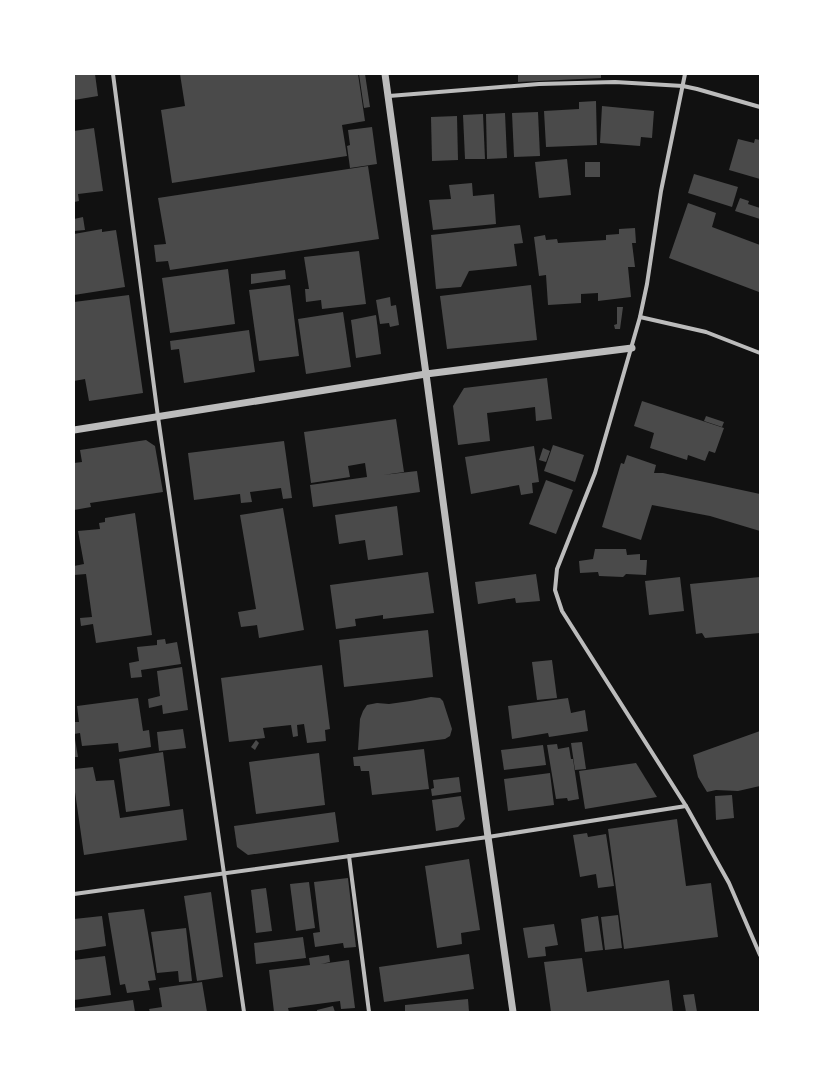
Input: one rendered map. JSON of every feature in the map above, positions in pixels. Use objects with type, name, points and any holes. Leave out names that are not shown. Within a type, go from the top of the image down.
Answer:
[{"type":"street","points":[[113,74],[158,417],[244,1012]]},
{"type":"street","points":[[385,74],[513,1012]]},
{"type":"street","points":[[685,74],[661,192],[647,284],[640,317],[595,473],[557,569],[555,590],[562,611],[686,806],[729,883],[760,955]]},
{"type":"street","points":[[389,96],[539,84],[615,82],[683,86],[760,107]]},
{"type":"street","points":[[640,317],[706,332],[760,353]]},
{"type":"street","points":[[74,430],[426,374],[632,348]]},
{"type":"street","points":[[74,894],[488,837],[686,806]]},
{"type":"street","points":[[349,856],[369,1012]]},
{"type":"building","points":[[74,74],[95,74],[98,96],[74,100]]},
{"type":"building","points":[[180,74],[358,74],[365,121],[342,125],[347,156],[172,183],[161,110],[185,106]]},
{"type":"building","points":[[359,74],[365,74],[370,107],[364,108]]},
{"type":"building","points":[[518,74],[601,74],[601,78],[518,82]]},
{"type":"building","points":[[596,101],[597,145],[546,147],[544,111],[579,109],[579,102]]},
{"type":"building","points":[[602,106],[654,111],[652,138],[641,137],[640,146],[600,143]]},
{"type":"building","points":[[538,112],[540,156],[514,157],[512,113]]},
{"type":"building","points":[[505,113],[507,158],[487,159],[486,114]]},
{"type":"building","points":[[483,114],[485,159],[465,159],[463,115]]},
{"type":"building","points":[[457,116],[458,160],[432,161],[431,117]]},
{"type":"building","points":[[372,127],[377,164],[350,168],[347,146],[350,145],[348,130]]},
{"type":"building","points":[[94,128],[103,191],[78,194],[79,201],[74,202],[74,131]]},
{"type":"building","points":[[738,139],[754,143],[755,139],[760,140],[760,179],[729,170]]},
{"type":"building","points":[[567,159],[571,195],[539,198],[535,162]]},
{"type":"building","points":[[585,162],[600,162],[600,177],[585,177]]},
{"type":"building","points":[[368,166],[379,239],[170,270],[168,261],[156,262],[154,245],[166,244],[158,198]]},
{"type":"building","points":[[694,174],[738,187],[732,207],[688,193]]},
{"type":"building","points":[[472,183],[473,196],[494,194],[496,224],[433,230],[429,200],[451,199],[449,185]]},
{"type":"building","points":[[740,198],[749,201],[748,204],[760,208],[760,219],[735,211]]},
{"type":"building","points":[[688,203],[716,213],[712,227],[760,245],[759,292],[669,258]]},
{"type":"building","points":[[83,217],[85,230],[74,231],[74,219]]},
{"type":"building","points":[[520,225],[523,243],[514,244],[517,266],[469,271],[461,287],[436,289],[431,235]]},
{"type":"building","points":[[635,228],[636,243],[632,243],[635,267],[628,267],[631,297],[598,301],[598,293],[581,294],[581,303],[548,305],[546,275],[539,276],[534,237],[545,235],[546,240],[557,239],[558,243],[606,240],[606,235],[619,234],[619,229]]},
{"type":"building","points":[[102,229],[102,232],[116,230],[125,287],[74,295],[74,234]]},
{"type":"building","points":[[359,251],[366,304],[322,309],[321,300],[306,302],[305,289],[309,289],[304,257]]},
{"type":"building","points":[[228,269],[235,324],[170,333],[162,278]]},
{"type":"building","points":[[285,270],[286,279],[251,284],[251,274]]},
{"type":"building","points":[[290,285],[299,356],[259,361],[249,290]]},
{"type":"building","points":[[531,285],[537,340],[447,349],[440,296]]},
{"type":"building","points":[[129,295],[143,393],[89,401],[85,379],[74,381],[74,302]]},
{"type":"building","points":[[390,297],[391,306],[396,305],[399,325],[390,327],[389,323],[380,324],[376,300]]},
{"type":"building","points":[[617,307],[623,307],[620,329],[615,329],[614,325],[617,324]]},
{"type":"building","points":[[343,312],[351,367],[306,374],[298,319]]},
{"type":"building","points":[[376,315],[381,354],[356,358],[351,320]]},
{"type":"building","points":[[249,330],[255,372],[184,383],[179,349],[171,350],[170,341]]},
{"type":"building","points":[[547,378],[552,419],[536,421],[535,407],[487,413],[490,441],[458,445],[453,406],[464,388]]},
{"type":"building","points":[[642,401],[724,428],[715,453],[709,451],[705,461],[688,455],[687,460],[650,448],[654,433],[634,426]]},
{"type":"building","points":[[706,416],[724,422],[722,427],[704,421]]},
{"type":"building","points":[[396,419],[404,472],[383,475],[417,471],[420,492],[313,507],[310,485],[367,477],[365,463],[348,466],[350,477],[311,483],[304,432]]},
{"type":"building","points":[[146,440],[155,446],[163,492],[90,503],[91,507],[74,510],[74,463],[82,462],[80,450]]},
{"type":"building","points":[[284,441],[292,498],[283,499],[281,488],[250,492],[252,502],[241,503],[240,494],[194,500],[188,453]]},
{"type":"building","points":[[553,445],[584,455],[575,482],[544,471]]},
{"type":"building","points":[[534,446],[539,482],[532,483],[533,493],[521,495],[519,485],[471,494],[465,457]]},
{"type":"building","points":[[543,448],[550,451],[546,462],[539,460]]},
{"type":"building","points":[[627,455],[656,465],[654,473],[663,473],[760,494],[760,531],[710,516],[652,505],[641,540],[602,527],[621,463],[624,464]]},
{"type":"building","points":[[546,480],[573,490],[556,534],[529,524]]},
{"type":"building","points":[[397,506],[403,555],[368,560],[365,540],[339,544],[335,515]]},
{"type":"building","points":[[283,508],[304,630],[259,638],[257,625],[241,627],[238,612],[256,609],[240,515]]},
{"type":"building","points":[[135,513],[152,635],[96,643],[93,624],[81,626],[80,618],[92,617],[86,574],[74,575],[74,566],[84,564],[78,531],[100,529],[99,523],[105,522],[105,518]]},
{"type":"building","points":[[595,549],[626,549],[627,555],[640,554],[640,560],[647,560],[646,575],[626,574],[623,577],[599,576],[598,572],[580,573],[579,561],[593,559]]},
{"type":"building","points":[[428,572],[434,613],[383,619],[383,615],[355,619],[356,626],[336,629],[330,585]]},
{"type":"building","points":[[536,574],[540,601],[516,603],[515,598],[478,604],[475,582]]},
{"type":"building","points":[[680,577],[684,611],[649,615],[645,581]]},
{"type":"building","points":[[760,577],[760,633],[705,638],[702,633],[696,634],[690,584]]},
{"type":"building","points":[[428,630],[433,677],[344,687],[339,640]]},
{"type":"building","points":[[165,639],[166,644],[177,642],[181,664],[141,670],[142,677],[131,678],[129,663],[139,661],[137,647],[157,645],[157,640]]},
{"type":"building","points":[[552,660],[557,698],[537,700],[532,662]]},
{"type":"building","points":[[322,665],[330,729],[325,730],[326,741],[307,743],[304,724],[297,725],[298,736],[293,737],[291,725],[263,728],[265,738],[229,742],[221,678]]},
{"type":"building","points":[[182,667],[188,710],[163,714],[162,705],[149,708],[148,699],[160,696],[157,671]]},
{"type":"building","points":[[431,697],[440,698],[443,701],[452,729],[450,736],[445,739],[358,750],[360,719],[367,705],[377,703],[389,704]]},
{"type":"building","points":[[138,698],[143,731],[149,730],[151,747],[119,752],[118,743],[82,746],[80,733],[74,734],[74,722],[79,722],[77,706]]},
{"type":"building","points":[[568,698],[571,713],[585,710],[588,731],[549,737],[548,733],[512,739],[508,706]]},
{"type":"building","points":[[183,729],[186,748],[159,751],[157,732]]},
{"type":"building","points":[[760,731],[760,786],[738,791],[716,790],[707,792],[698,777],[693,755]]},
{"type":"building","points":[[75,739],[78,757],[74,757]]},
{"type":"building","points":[[256,740],[259,743],[255,750],[251,747]]},
{"type":"building","points":[[582,742],[586,769],[575,770],[571,743]]},
{"type":"building","points":[[557,744],[558,749],[569,747],[571,759],[573,759],[579,799],[568,801],[567,798],[556,799],[547,745]]},
{"type":"building","points":[[543,745],[546,765],[504,770],[501,750]]},
{"type":"building","points":[[424,749],[429,789],[372,795],[369,771],[361,771],[360,766],[354,766],[353,757]]},
{"type":"building","points":[[163,752],[170,806],[126,812],[119,759]]},
{"type":"building","points":[[319,753],[325,805],[256,814],[249,762]]},
{"type":"building","points":[[636,763],[657,797],[585,809],[579,771]]},
{"type":"building","points":[[93,767],[96,781],[114,780],[120,818],[183,809],[187,840],[84,855],[74,785],[74,769]]},
{"type":"building","points":[[550,773],[554,805],[508,811],[504,779]]},
{"type":"building","points":[[459,777],[461,792],[432,796],[431,789],[434,788],[433,780]]},
{"type":"building","points":[[732,795],[734,818],[716,820],[715,796]]},
{"type":"building","points":[[461,796],[465,819],[458,827],[436,831],[432,800]]},
{"type":"building","points":[[335,812],[339,842],[248,855],[237,847],[234,826]]},
{"type":"building","points":[[677,819],[686,886],[711,883],[718,937],[624,949],[608,829]]},
{"type":"building","points":[[587,833],[588,837],[606,834],[614,886],[598,888],[596,874],[580,877],[573,835]]},
{"type":"building","points":[[469,859],[480,930],[461,933],[462,944],[437,948],[425,866]]},
{"type":"building","points":[[348,878],[356,947],[344,948],[343,943],[315,947],[313,933],[320,932],[314,882]]},
{"type":"building","points":[[309,882],[315,928],[296,931],[290,884]]},
{"type":"building","points":[[266,888],[272,931],[256,933],[251,890]]},
{"type":"building","points":[[211,892],[223,977],[197,981],[184,896]]},
{"type":"building","points":[[144,909],[156,980],[148,981],[150,990],[127,993],[125,984],[120,985],[108,913]]},
{"type":"building","points":[[618,915],[622,948],[605,950],[601,917]]},
{"type":"building","points":[[102,916],[106,946],[74,951],[74,919]]},
{"type":"building","points":[[598,916],[603,950],[585,952],[581,919]]},
{"type":"building","points":[[554,924],[558,945],[545,947],[546,956],[528,958],[523,928]]},
{"type":"building","points":[[186,928],[192,981],[179,982],[178,971],[157,973],[151,932]]},
{"type":"building","points":[[303,937],[306,958],[256,964],[254,943]]},
{"type":"building","points":[[469,954],[474,989],[384,1002],[379,967]]},
{"type":"building","points":[[329,955],[330,962],[321,964],[349,960],[355,1008],[341,1009],[340,1001],[288,1008],[289,1012],[274,1012],[269,970],[310,965],[309,958]]},
{"type":"building","points":[[105,956],[111,995],[74,1000],[74,960]]},
{"type":"building","points":[[582,958],[587,992],[669,980],[673,1012],[551,1012],[544,962]]},
{"type":"building","points":[[202,982],[207,1012],[150,1012],[149,1009],[162,1007],[159,988]]},
{"type":"building","points":[[694,994],[697,1012],[686,1012],[683,995]]},
{"type":"building","points":[[468,999],[469,1012],[405,1012],[405,1005]]},
{"type":"building","points":[[133,1000],[135,1012],[74,1012],[74,1008]]},
{"type":"building","points":[[333,1006],[335,1012],[317,1012],[317,1010]]}]
